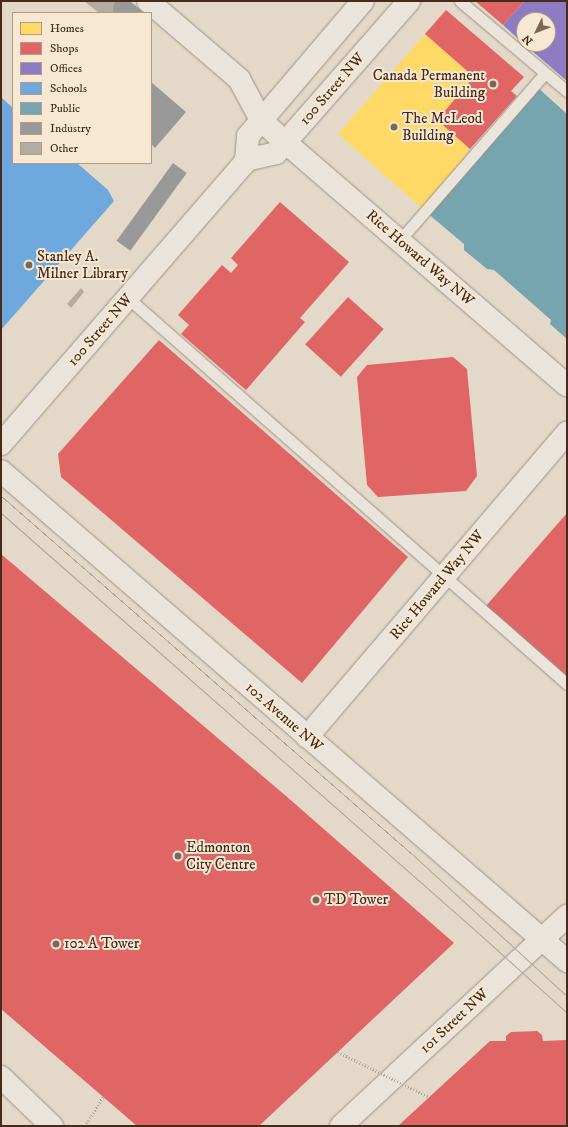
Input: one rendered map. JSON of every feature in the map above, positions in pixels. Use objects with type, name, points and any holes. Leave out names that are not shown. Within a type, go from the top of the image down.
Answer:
[{"type":"street","points":[[148,1],[239,80],[273,131]]},
{"type":"street","name":"100 Street NW","points":[[246,160],[276,154],[273,131],[363,1]]},
{"type":"street","name":"100 Street NW","points":[[1,444],[246,160],[248,136],[273,131],[408,1]]},
{"type":"street","name":"Rice Howard Way NW","points":[[273,131],[567,384]]},
{"type":"street","name":"Rice Howard Way NW","points":[[307,737],[567,432]]},
{"type":"street","name":"102 Avenue NW","points":[[1,471],[567,961]]},
{"type":"street","name":"101 Street NW","points":[[341,1126],[567,916]]},
{"type":"street","points":[[1,1077],[52,1126]]},
{"type":"lane","points":[[460,1],[567,91]]},
{"type":"lane","points":[[400,240],[545,73]]},
{"type":"lane","points":[[128,298],[305,452],[567,684]]},
{"type":"path","points":[[338,1052],[429,1097]]},
{"type":"path","points":[[85,1126],[104,1096]]},
{"type":"building: Homes","name":"The McLeod Building","points":[[425,34],[474,77],[437,120],[470,149],[463,157],[467,160],[424,210],[338,134]]},
{"type":"building: Shops","points":[[475,1],[525,1],[503,25]]},
{"type":"building: Shops","name":"Canada Permanent Building","points":[[446,10],[524,77],[511,91],[517,96],[470,149],[437,120],[474,77],[425,34]]},
{"type":"building: Shops","points":[[280,202],[349,262],[300,318],[305,322],[246,390],[181,334],[189,325],[178,315],[222,265],[231,273],[238,265],[231,258]]},
{"type":"building: Shops","points":[[348,297],[384,329],[341,377],[305,345]]},
{"type":"building: Shops","points":[[159,340],[408,557],[302,683],[61,477],[58,454]]},
{"type":"building: Shops","points":[[453,357],[467,369],[477,476],[466,491],[378,497],[367,485],[357,377],[367,365]]},
{"type":"building: Shops","points":[[567,513],[567,678],[486,606]]},
{"type":"building: Shops","name":"Edmonton City Centre","points":[[1,554],[286,796],[454,943],[259,1126],[137,1126],[1,1009]]},
{"type":"building: Shops","points":[[537,1031],[542,1035],[543,1041],[567,1040],[567,1126],[398,1126],[490,1041],[506,1041],[506,1036],[511,1032]]},
{"type":"building: Offices","points":[[525,1],[567,1],[567,81],[533,52],[556,52],[556,12],[516,12],[516,37],[503,25]]},
{"type":"building: Schools","name":"Stanley A. Milner Library","points":[[1,97],[12,107],[12,164],[78,164],[108,190],[114,201],[1,330]]},
{"type":"building: Public","points":[[536,86],[567,114],[567,339],[550,324],[551,320],[494,270],[487,269],[464,250],[464,244],[426,212]]},
{"type":"building: Industry","points":[[114,1],[130,1],[143,12],[112,12]]},
{"type":"building: Industry","points":[[152,83],[186,112],[155,148],[152,145]]},
{"type":"building: Industry","points":[[173,163],[187,173],[130,251],[117,241]]},
{"type":"building: Other","points":[[84,1],[114,1],[112,12],[98,12]]},
{"type":"building: Other","points":[[81,288],[84,292],[71,308],[67,304]]},
{"type":"tram line","points":[[1,496],[413,855],[567,996]]},
{"type":"tram line","points":[[1,513],[476,931],[567,1013]]},
{"type":"place","name":"Canada Permanent Building","points":[[493,84]]},
{"type":"place","name":"The McLeod Building","points":[[394,127]]},
{"type":"place","name":"Stanley A. Milner Library","points":[[29,265]]},
{"type":"place","name":"Edmonton City Centre","points":[[178,856]]},
{"type":"place","name":"TD Tower","points":[[316,900]]},
{"type":"place","name":"102 A Tower","points":[[56,944]]}]
